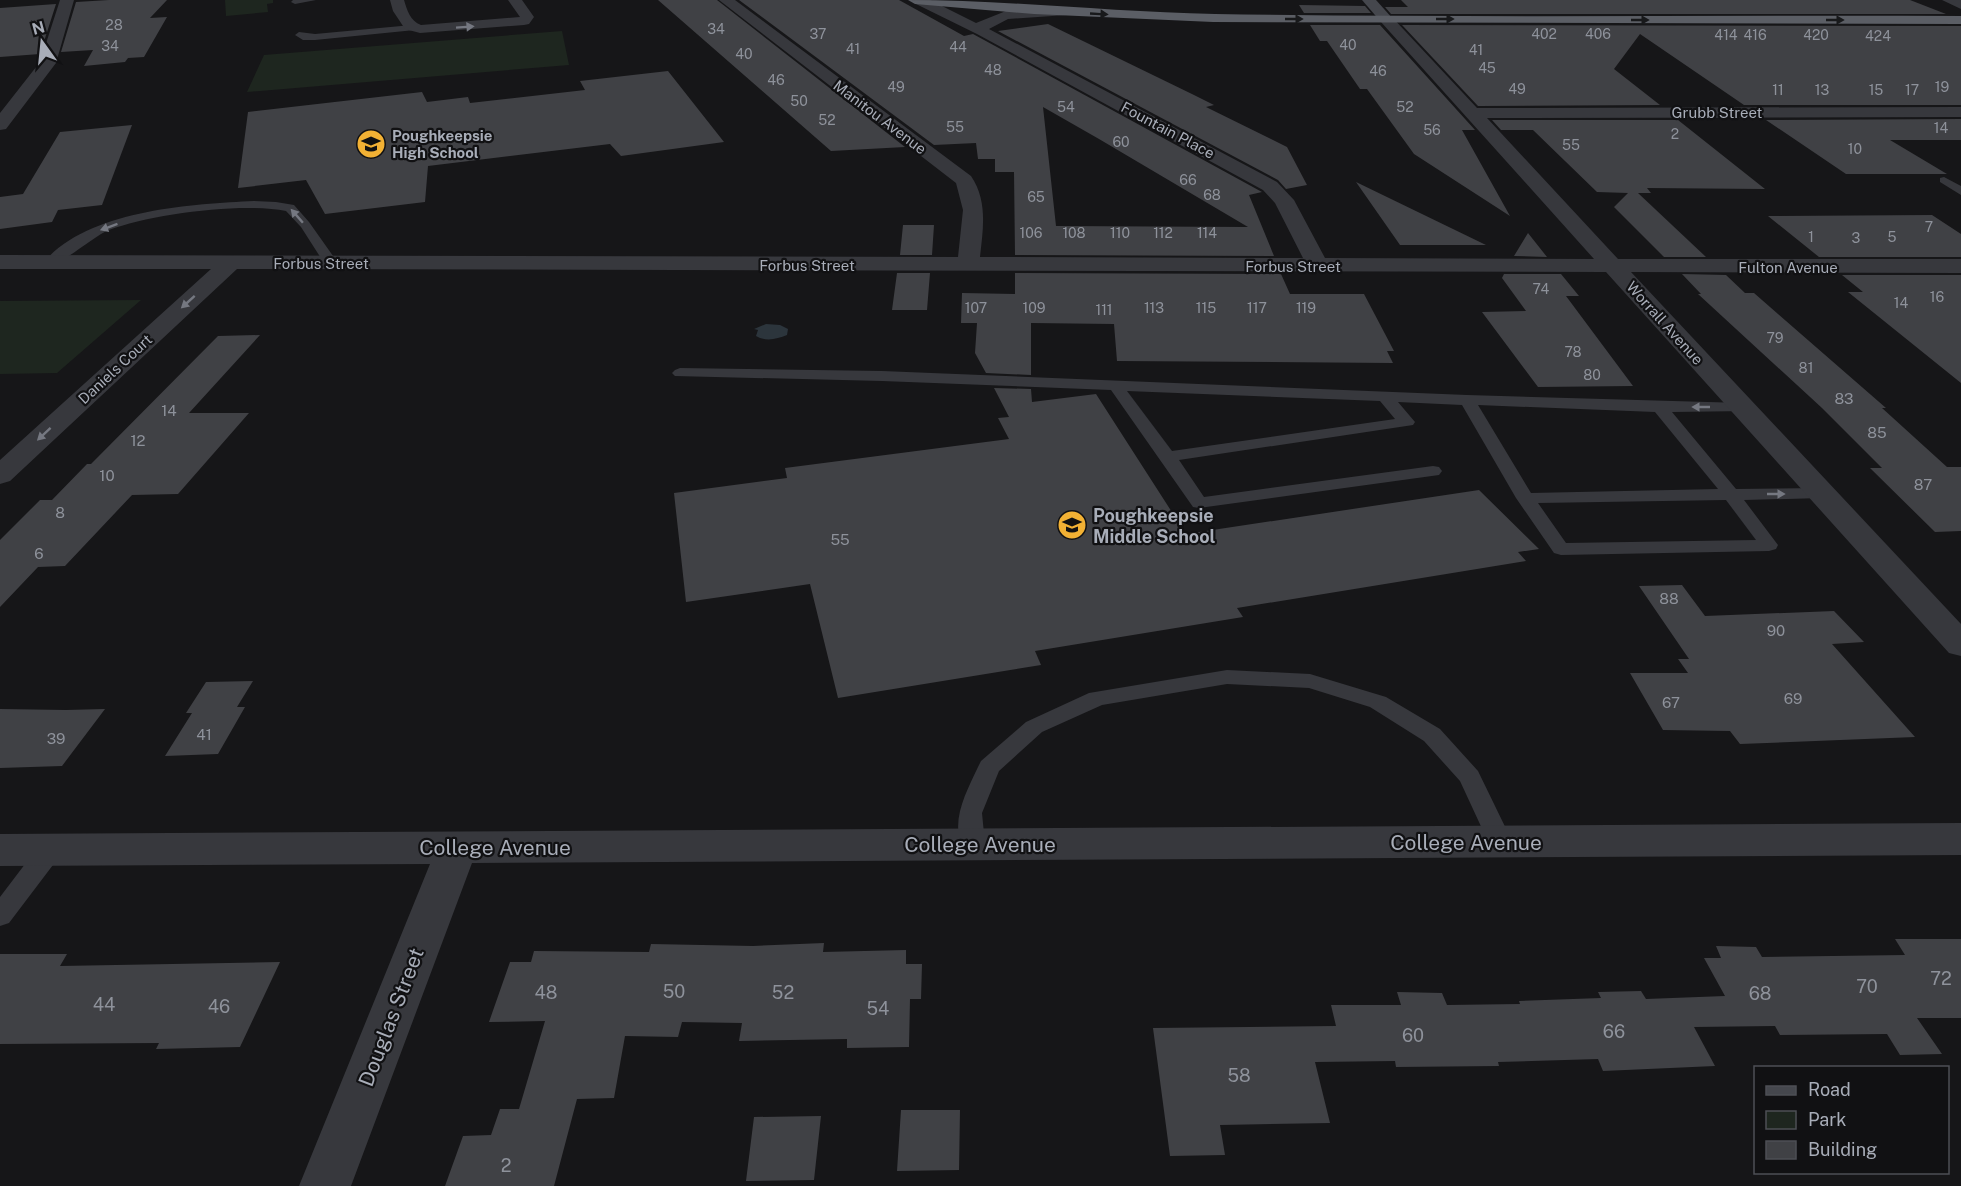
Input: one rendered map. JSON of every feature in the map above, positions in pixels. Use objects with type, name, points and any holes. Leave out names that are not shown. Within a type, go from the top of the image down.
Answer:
[{"type":"highway","points":[[915,0],[1062,12],[1213,18],[1961,20]]},
{"type":"main road","name":"Worrall Avenue","points":[[1369,0],[1386,19]]},
{"type":"street","points":[[0,125],[48,63],[68,0]]},
{"type":"street","points":[[397,0],[410,26],[436,29],[524,21],[527,17],[516,0]]},
{"type":"street","name":"Manitou Avenue","points":[[726,0],[964,180],[973,201],[968,265]]},
{"type":"street","points":[[1950,0],[1961,5]]},
{"type":"street","name":"Fountain Place","points":[[921,1],[982,31],[1270,186],[1284,200],[1318,266]]},
{"type":"street","points":[[982,31],[982,25],[1006,15],[1062,12]]},
{"type":"street","name":"Worrall Avenue","points":[[1386,19],[1961,645]]},
{"type":"street","name":"Grubb Street","points":[[1473,113],[1961,112]]},
{"type":"street","name":"Forbus Street","points":[[0,262],[1614,267]]},
{"type":"street","name":"Daniels Court","points":[[0,475],[231,263]]},
{"type":"street","name":"Fulton Avenue","points":[[1614,267],[1961,266]]},
{"type":"street","name":"College Avenue","points":[[0,850],[1961,839]]},
{"type":"street","name":"Douglas Street","points":[[325,1186],[457,848]]},
{"type":"lane","points":[[295,2],[312,0]]},
{"type":"lane","points":[[299,34],[303,37],[315,37],[410,26]]},
{"type":"lane","points":[[1944,180],[1961,191]]},
{"type":"lane","points":[[51,262],[81,240],[104,227],[131,219],[247,204],[274,204],[293,209],[331,263]]},
{"type":"lane","points":[[680,373],[882,376],[1467,400],[1743,408]]},
{"type":"lane","points":[[1116,386],[1199,503],[1433,471]]},
{"type":"lane","points":[[1168,457],[1407,422],[1384,396]]},
{"type":"lane","points":[[1467,400],[1525,498],[1561,549],[1769,545],[1660,407]]},
{"type":"lane","points":[[1525,498],[1822,493]]},
{"type":"lane","points":[[973,844],[970,813],[989,767],[1034,727],[1097,698],[1227,677],[1310,681],[1378,702],[1432,735],[1470,777],[1500,841]]},
{"type":"lane","points":[[0,916],[50,850]]},
{"type":"green space","points":[[225,0],[273,0],[273,3],[267,4],[268,12],[226,16]]},
{"type":"green space","points":[[562,31],[569,65],[247,92],[264,55]]},
{"type":"green space","points":[[141,300],[57,373],[0,374],[0,301]]},
{"type":"shaded area","points":[[766,324],[780,325],[788,329],[787,335],[771,339],[756,336],[758,330],[754,329]]},
{"type":"building","points":[[167,0],[150,18],[167,17],[144,57],[128,58],[125,62],[84,66],[93,50],[61,52],[76,2]]},
{"type":"building","points":[[658,0],[717,0],[905,147],[831,151]]},
{"type":"building","points":[[739,0],[899,0],[964,36],[973,34],[1262,192],[1249,195],[1274,256],[1015,255],[1014,172],[995,172],[995,159],[978,159],[976,143],[934,145]],"holes":[[[1043,107],[1248,227],[1056,226]]]},
{"type":"building","points":[[1401,0],[1910,0],[1946,14],[1391,14],[1385,7],[1408,7]]},
{"type":"building","points":[[56,4],[40,54],[0,57],[0,8]]},
{"type":"building","points":[[1299,5],[1365,6],[1371,13],[1304,13]]},
{"type":"building","points":[[1048,24],[1214,105],[1206,107],[1287,147],[1307,185],[1286,189],[1278,180],[998,31]]},
{"type":"building","points":[[1310,25],[1380,25],[1475,130],[1462,130],[1510,216],[1414,154],[1367,89],[1360,89],[1327,41],[1320,41]]},
{"type":"building","points":[[1402,25],[1961,26],[1961,105],[1744,105],[1640,34],[1614,69],[1660,105],[1478,106]]},
{"type":"building","points":[[668,71],[724,142],[621,156],[610,144],[428,166],[425,202],[325,214],[306,180],[238,188],[248,112],[422,92],[427,102],[468,97],[470,103],[585,90],[580,81]]},
{"type":"building","points":[[1961,119],[1961,140],[1890,140],[1947,174],[1846,174],[1766,120]]},
{"type":"building","points":[[1492,120],[1678,120],[1765,189],[1647,188],[1651,193],[1638,193],[1706,257],[1664,257],[1614,207],[1628,193],[1597,192],[1533,130],[1501,130]]},
{"type":"building","points":[[132,125],[102,205],[58,210],[52,222],[0,229],[0,197],[23,194],[60,132]]},
{"type":"building","points":[[1356,182],[1486,245],[1400,245]]},
{"type":"building","points":[[1932,215],[1961,234],[1961,257],[1819,257],[1768,216]]},
{"type":"building","points":[[903,225],[934,225],[932,255],[900,255]]},
{"type":"building","points":[[1528,233],[1547,257],[1514,256]]},
{"type":"building","points":[[897,273],[930,273],[927,310],[892,310]]},
{"type":"building","points":[[1015,273],[1281,274],[1290,294],[1364,294],[1394,351],[1387,351],[1393,363],[1117,361],[1114,324],[1031,323],[1031,375],[986,373],[975,353],[977,323],[961,323],[962,293],[1015,294]]},
{"type":"building","points":[[1504,274],[1561,274],[1579,296],[1566,296],[1633,386],[1538,387],[1482,312],[1526,311],[1502,278]]},
{"type":"building","points":[[1682,274],[1726,275],[1745,293],[1754,293],[1886,408],[1882,408],[1947,467],[1961,467],[1961,531],[1935,532],[1870,468],[1882,468],[1822,408],[1698,294],[1701,294]]},
{"type":"building","points":[[1842,275],[1961,275],[1961,383],[1848,292],[1863,292]]},
{"type":"building","points":[[260,335],[189,413],[249,413],[178,494],[132,495],[65,566],[38,567],[0,607],[0,540],[40,500],[52,500],[87,464],[91,464],[218,336]]},
{"type":"building","points":[[994,388],[1031,389],[1032,402],[1096,394],[1186,534],[1479,490],[1539,549],[1518,552],[1526,561],[1237,608],[1243,617],[1035,651],[1041,665],[838,698],[810,584],[686,602],[674,493],[787,478],[785,468],[1009,439],[998,418],[1009,417]]},
{"type":"building","points":[[1682,585],[1705,616],[1834,611],[1864,642],[1832,644],[1915,737],[1740,744],[1730,731],[1663,730],[1630,673],[1688,673],[1678,659],[1689,659],[1639,586]]},
{"type":"building","points":[[253,681],[237,707],[245,707],[218,754],[165,756],[192,713],[186,713],[206,682]]},
{"type":"building","points":[[0,709],[105,709],[62,766],[0,768]]},
{"type":"building","points":[[1895,939],[1961,939],[1961,1018],[1917,1018],[1942,1054],[1900,1055],[1887,1034],[1780,1035],[1775,1026],[1694,1027],[1715,1066],[1603,1071],[1598,1059],[1498,1062],[1499,1066],[1396,1067],[1395,1061],[1315,1062],[1330,1123],[1220,1125],[1225,1155],[1170,1156],[1153,1028],[1336,1026],[1331,1005],[1401,1005],[1397,992],[1442,993],[1447,1005],[1520,1004],[1519,1001],[1601,998],[1598,992],[1641,991],[1646,999],[1725,996],[1704,958],[1721,958],[1716,946],[1756,947],[1762,957],[1905,955]]},
{"type":"building","points":[[824,943],[823,952],[906,950],[906,964],[922,964],[921,999],[910,999],[909,1047],[847,1048],[847,1039],[739,1041],[742,1023],[682,1022],[678,1037],[625,1036],[614,1098],[577,1099],[554,1186],[445,1186],[463,1136],[491,1135],[500,1109],[519,1109],[545,1021],[489,1022],[510,962],[531,962],[534,951],[649,952],[651,944],[753,946]]},
{"type":"building","points":[[0,954],[67,954],[60,966],[280,962],[240,1047],[156,1049],[159,1043],[0,1044]]},
{"type":"building","points":[[901,1110],[960,1110],[959,1170],[897,1171]]},
{"type":"building","points":[[821,1116],[814,1180],[746,1181],[754,1117]]},
{"type":"place","name":"Poughkeepsie High School","points":[[371,144]]},
{"type":"place","name":"Poughkeepsie Middle School","points":[[1072,525]]}]
